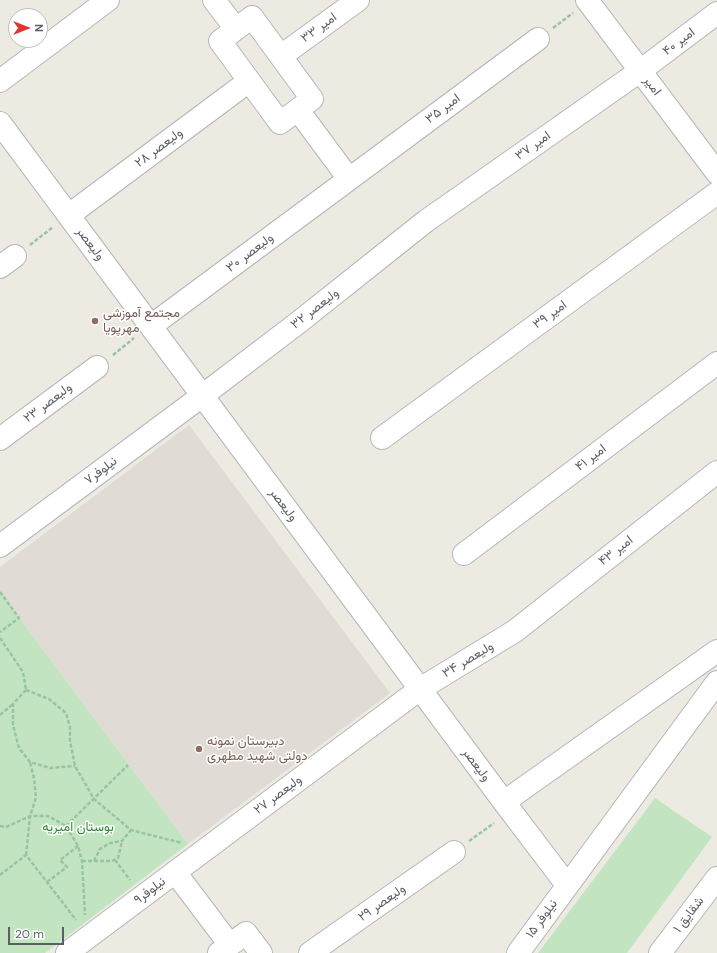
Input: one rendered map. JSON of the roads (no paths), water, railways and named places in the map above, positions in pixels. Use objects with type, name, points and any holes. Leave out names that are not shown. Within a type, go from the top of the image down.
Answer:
[{"type":"street","points":[[0,81],[108,0]]},
{"type":"street","points":[[214,0],[236,29]]},
{"type":"street","name":"امیر ۳۳","points":[[281,56],[358,0]]},
{"type":"street","name":"امیر","points":[[588,0],[717,173]]},
{"type":"street","name":"امیر ۴۰","points":[[640,70],[717,13]]},
{"type":"street","points":[[252,17],[281,56],[312,99],[280,123],[220,41],[252,17]]},
{"type":"street","name":"امیر ۳۵","points":[[349,179],[538,39]]},
{"type":"street","name":"امیر ۳۷","points":[[426,221],[640,70]]},
{"type":"street","name":"ولیعصر ۲۸","points":[[69,216],[249,81]]},
{"type":"street","points":[[298,110],[349,179]]},
{"type":"street","name":"ولیعصر","points":[[0,123],[567,885]]},
{"type":"street","name":"ولیعصر ۳۰","points":[[151,326],[349,179]]},
{"type":"street","name":"امیر ۳۹","points":[[382,438],[717,193]]},
{"type":"street","name":"ولیعصر ۳۲","points":[[202,396],[426,221]]},
{"type":"street","name":"امیر ۴۱","points":[[464,554],[717,363]]},
{"type":"street","name":"ولیعصر ۲۳","points":[[0,439],[97,367]]},
{"type":"street","name":"نیلوفر۷","points":[[0,546],[202,396]]},
{"type":"street","name":"امیر ۴۳","points":[[516,631],[717,472]]},
{"type":"street","name":"ولیعصر ۳۴","points":[[420,689],[516,631]]},
{"type":"street","points":[[508,807],[717,651]]},
{"type":"street","name":"نیلوفر ۱۵","points":[[518,953],[717,682]]},
{"type":"street","name":"ولیعصر ۲۷","points":[[174,872],[420,689]]},
{"type":"street","name":"ولیعصر ۲۹","points":[[310,953],[454,852]]},
{"type":"street","points":[[174,872],[225,949],[246,933],[261,953]]},
{"type":"street","name":"نیلوفر۹","points":[[67,953],[174,872]]},
{"type":"street","name":"شقایق ۱","points":[[660,953],[717,878]]},
{"type":"place","name":"مجتمع آموزشی مهرپویا","points":[[95,321]]},
{"type":"place","name":"دبیرستان نمونه دولتی شهید مطهری","points":[[199,749]]},
{"type":"park label","name":"بوستان امیریه","points":[[78,828]]}]
